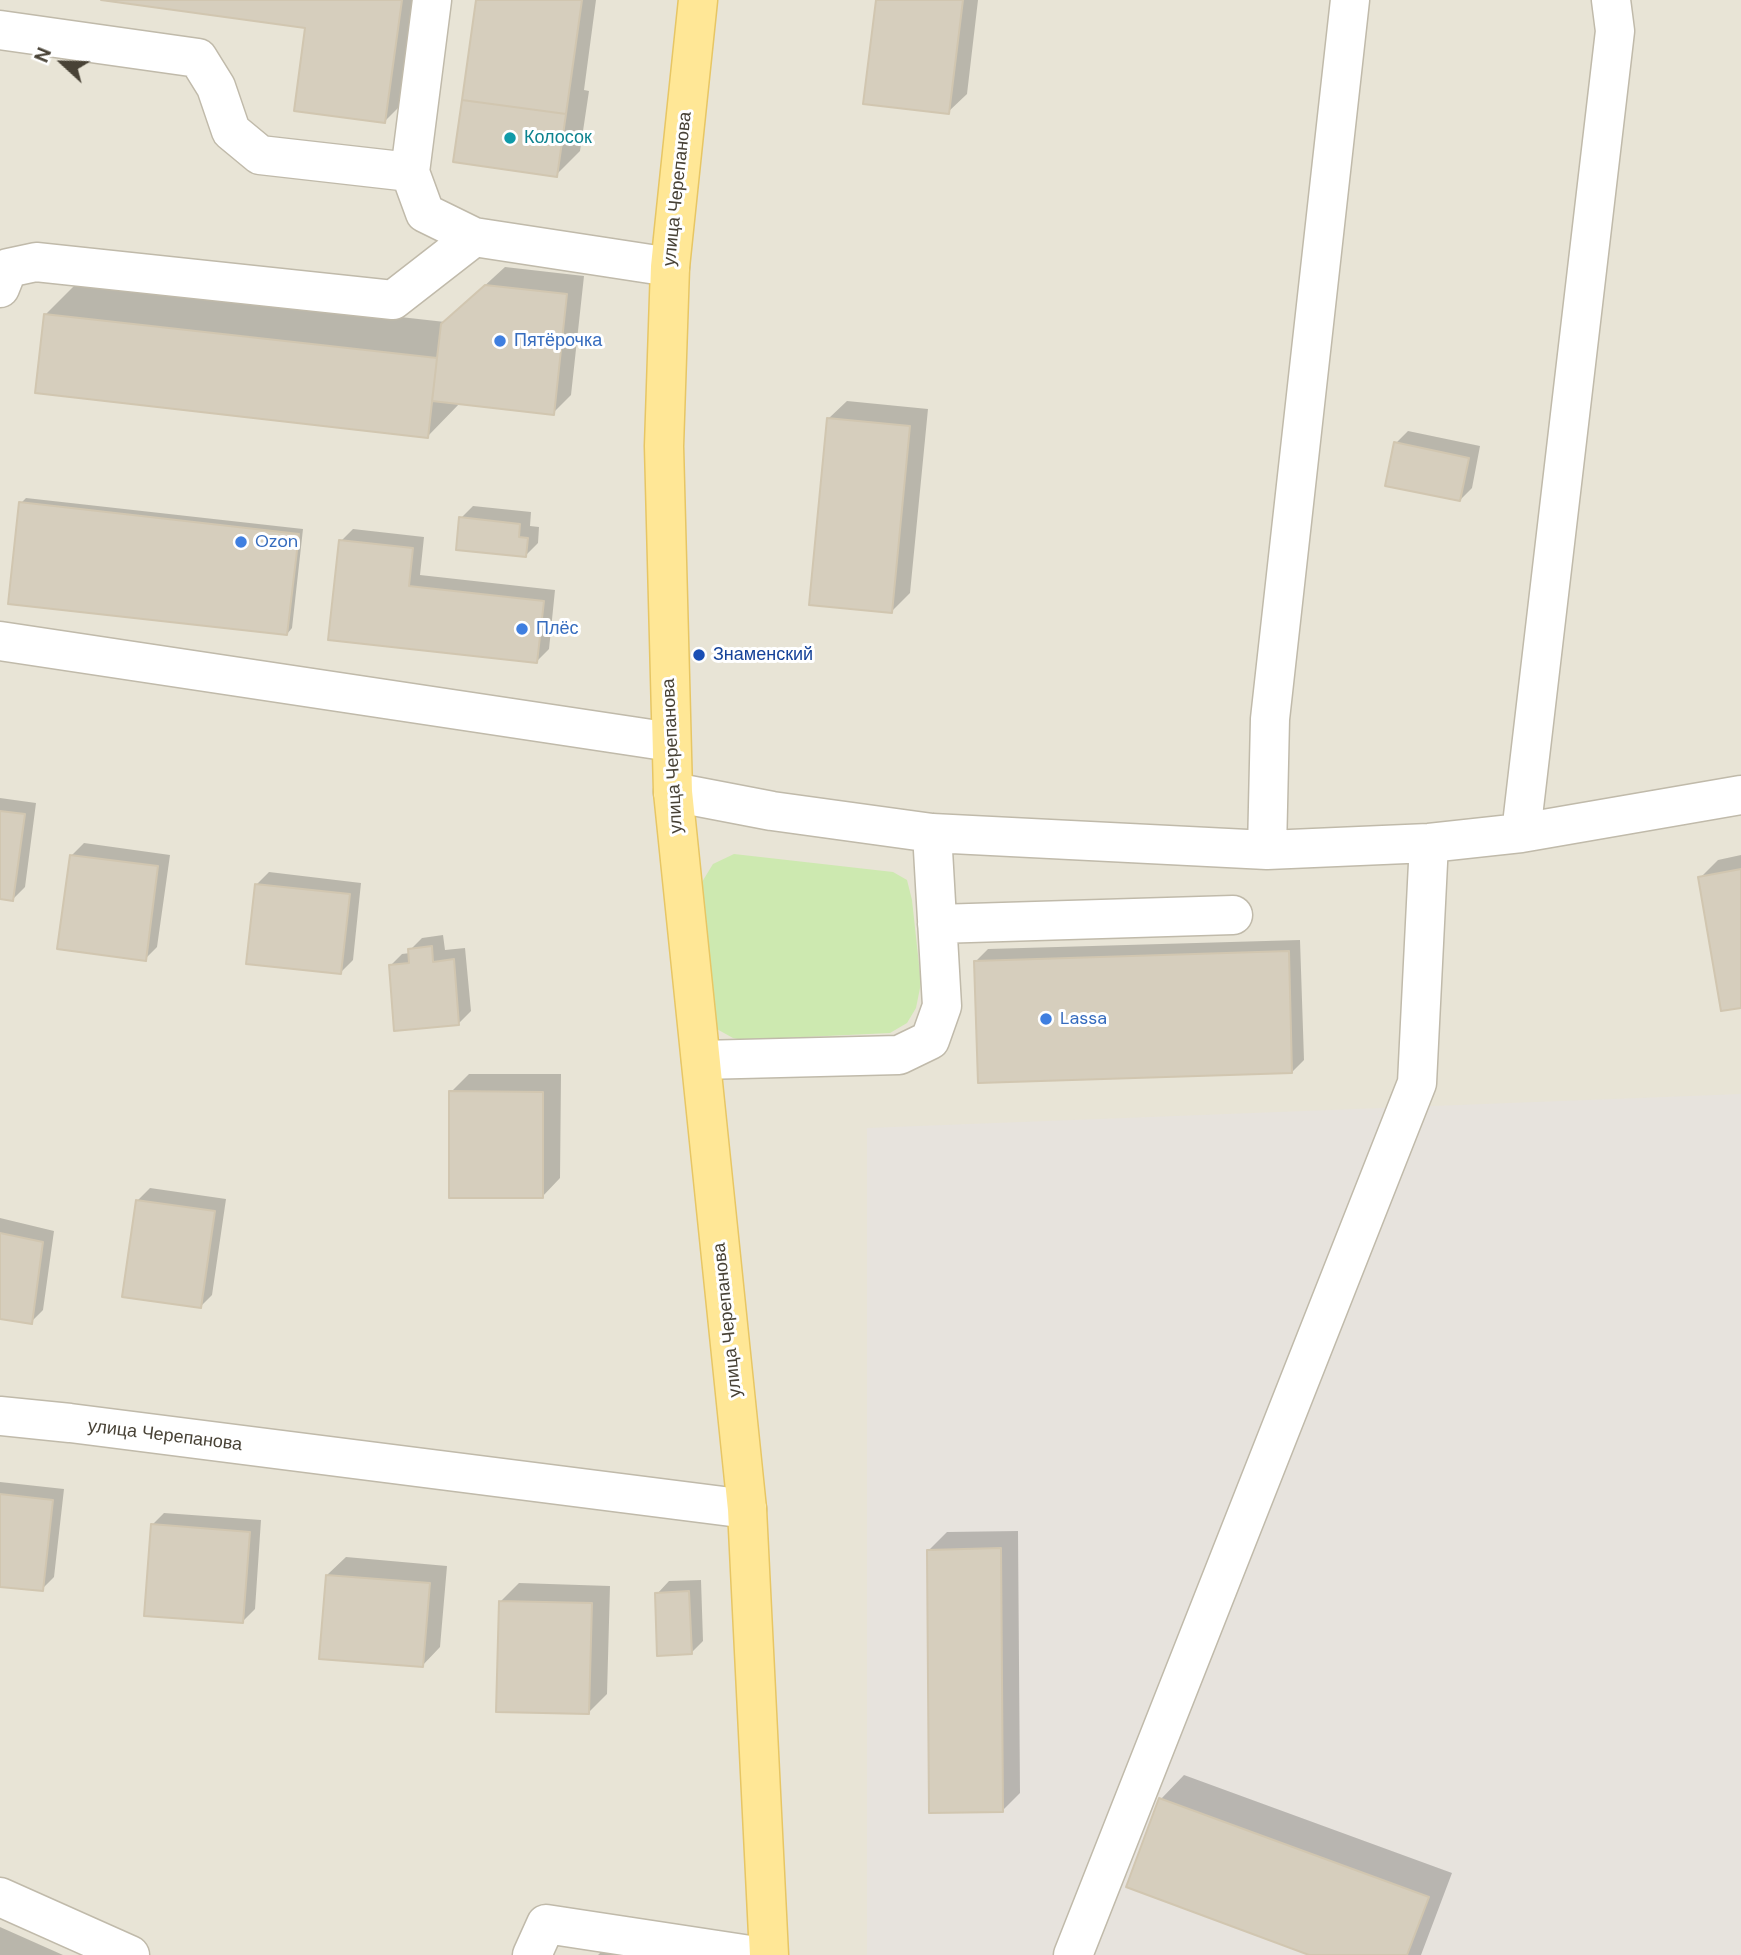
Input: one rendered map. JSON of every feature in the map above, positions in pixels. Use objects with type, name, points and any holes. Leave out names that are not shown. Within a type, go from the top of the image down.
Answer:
[{"type":"main road","name":"улица Черепанова","points":[[698,0],[670,267],[664,446],[671,742],[673,792],[747,1509],[769,1955]]},
{"type":"street","points":[[432,0],[410,172],[425,213],[474,237],[670,267]]},
{"type":"street","points":[[1267,850],[1270,719],[1350,0]]},
{"type":"street","points":[[1521,833],[1615,31],[1611,0]]},
{"type":"street","points":[[0,30],[198,58],[216,87],[232,131],[260,155],[410,172]]},
{"type":"street","points":[[0,288],[8,268],[36,262],[393,300],[474,237]]},
{"type":"street","points":[[0,641],[671,742]]},
{"type":"street","points":[[673,792],[772,811],[932,833],[1267,850],[1429,843],[1521,833],[1741,795]]},
{"type":"street","points":[[701,1060],[899,1055],[930,1040],[942,1006],[932,833]]},
{"type":"street","points":[[1073,1955],[1417,1083],[1429,843]]},
{"type":"street","points":[[937,924],[1233,915]]},
{"type":"street","name":"улица Черепанова","points":[[0,1416],[747,1509]]},
{"type":"street","points":[[0,1897],[130,1955]]},
{"type":"street","points":[[532,1955],[546,1924],[750,1955]]},
{"type":"shaded area","name":"Знаменский","points":[[0,0],[1741,0],[1741,1483],[1519,1955],[0,1955]]},
{"type":"shaded area","points":[[1741,1094],[1741,1955],[867,1955],[867,1128]]},
{"type":"green space","points":[[734,854],[893,872],[907,880],[912,900],[921,983],[916,1008],[907,1023],[890,1033],[742,1040],[715,1028],[702,882],[713,864]]},
{"type":"building","points":[[101,0],[402,0],[385,123],[294,111],[305,28]]},
{"type":"building","points":[[476,0],[582,0],[566,114],[462,100]]},
{"type":"building","points":[[876,0],[963,0],[949,114],[863,104]]},
{"type":"building","name":"Колосок","points":[[462,100],[566,114],[557,177],[453,162]]},
{"type":"building","name":"Пятёрочка","points":[[485,285],[567,294],[554,415],[432,401],[441,324]]},
{"type":"building","points":[[44,314],[437,358],[428,438],[35,393]]},
{"type":"building","points":[[827,418],[910,426],[892,613],[809,605]]},
{"type":"building","points":[[1394,442],[1469,458],[1460,501],[1385,486]]},
{"type":"building","points":[[19,502],[299,534],[287,635],[8,604]]},
{"type":"building","points":[[459,517],[520,524],[519,537],[528,538],[526,557],[456,550]]},
{"type":"building","points":[[339,540],[413,548],[409,586],[544,601],[537,663],[328,640]]},
{"type":"building","points":[[0,811],[25,814],[13,901],[0,899]]},
{"type":"building","points":[[70,855],[158,866],[146,961],[57,949]]},
{"type":"building","points":[[1741,869],[1741,1008],[1721,1011],[1698,877]]},
{"type":"building","points":[[255,884],[350,894],[341,974],[246,964]]},
{"type":"building","points":[[432,946],[433,962],[454,959],[459,1025],[394,1031],[389,965],[409,963],[408,949]]},
{"type":"building","points":[[1289,951],[1292,1073],[978,1083],[974,961]]},
{"type":"building","points":[[449,1091],[543,1092],[543,1198],[449,1198]]},
{"type":"building","points":[[136,1200],[215,1211],[201,1308],[122,1297]]},
{"type":"building","points":[[0,1233],[43,1242],[32,1324],[0,1319]]},
{"type":"building","points":[[0,1494],[53,1500],[43,1591],[0,1587]]},
{"type":"building","points":[[151,1524],[250,1532],[243,1623],[144,1616]]},
{"type":"building","points":[[1001,1548],[1003,1812],[929,1813],[927,1550]]},
{"type":"building","points":[[326,1575],[430,1583],[423,1667],[319,1659]]},
{"type":"building","points":[[689,1591],[692,1654],[657,1656],[655,1593]]},
{"type":"building","points":[[499,1601],[592,1603],[589,1714],[496,1712]]},
{"type":"building","points":[[1159,1798],[1429,1897],[1407,1955],[1309,1955],[1126,1887]]},
{"type":"place","name":"Колосок","points":[[510,138]]},
{"type":"place","name":"Пятёрочка","points":[[500,341]]},
{"type":"place","name":"Ozon","points":[[241,542]]},
{"type":"place","name":"Плёс","points":[[522,629]]},
{"type":"place","name":"Знаменский","points":[[699,655]]},
{"type":"place","name":"Lassa","points":[[1046,1019]]}]
